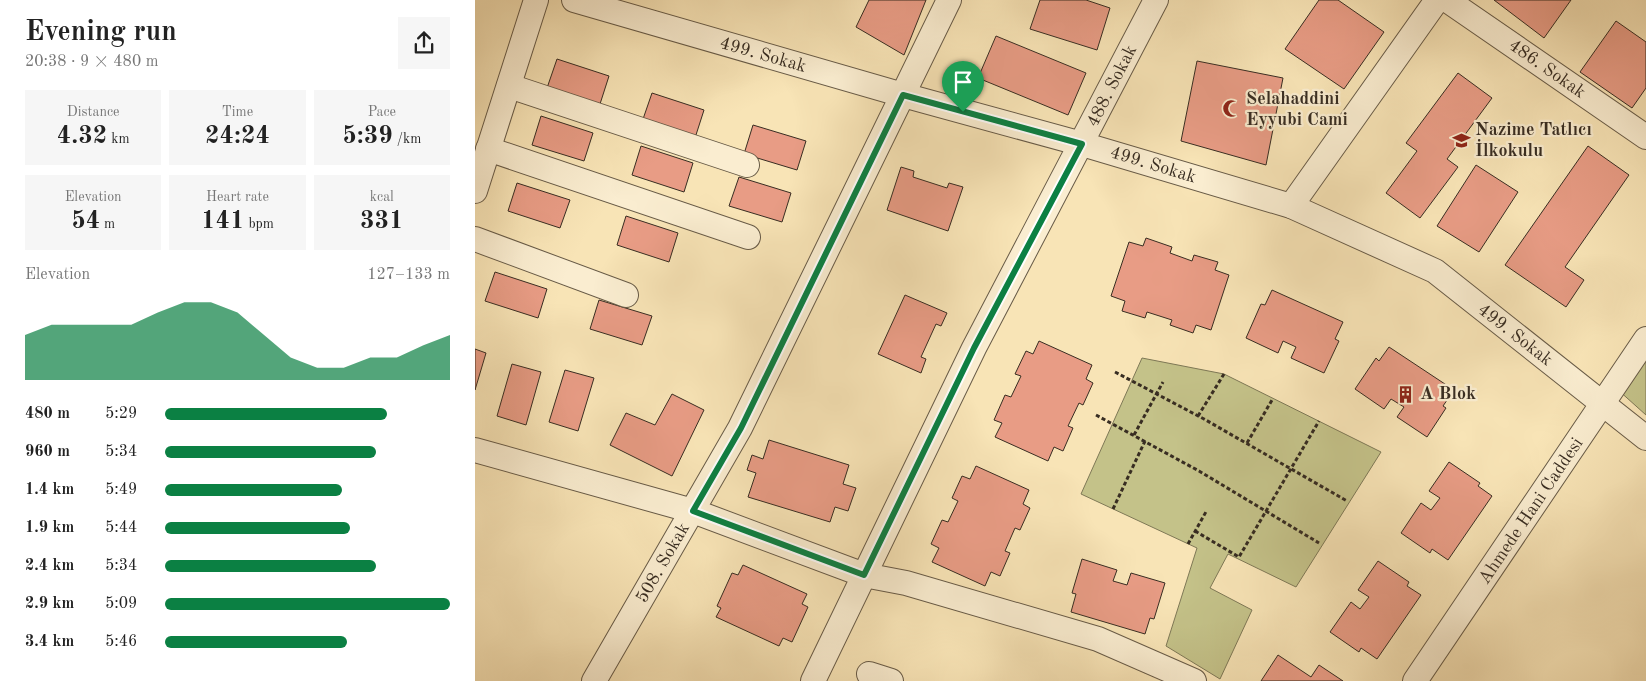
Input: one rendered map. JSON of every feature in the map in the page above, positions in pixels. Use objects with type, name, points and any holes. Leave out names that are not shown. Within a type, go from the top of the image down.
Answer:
[{"type":"street","points":[[475,191],[537,0]]},
{"type":"street","name":"499. Sokak","points":[[574,0],[903,95],[1082,144],[1291,206],[1435,271],[1646,438]]},
{"type":"street","name":"508. Sokak","points":[[594,681],[741,428],[949,0]]},
{"type":"street","name":"488. Sokak","points":[[813,681],[974,348],[1157,0]]},
{"type":"street","points":[[1291,206],[1437,0]]},
{"type":"street","name":"486. Sokak","points":[[1447,0],[1646,137]]},
{"type":"street","points":[[509,86],[747,164]]},
{"type":"street","points":[[488,149],[747,237]]},
{"type":"street","points":[[475,239],[627,295]]},
{"type":"street","name":"Ahmede Hani Caddesi","points":[[1415,681],[1604,404],[1646,339]]},
{"type":"street","points":[[475,450],[693,511],[864,575],[907,583],[1097,639],[1194,681]]},
{"type":"path","points":[[1115,372],[1247,443],[1347,502]]},
{"type":"path","points":[[1198,416],[1224,374]]},
{"type":"path","points":[[1135,436],[1163,382]]},
{"type":"path","points":[[1247,443],[1272,400]]},
{"type":"path","points":[[1096,415],[1267,511],[1319,543]]},
{"type":"path","points":[[1195,531],[1239,557],[1319,421]]},
{"type":"path","points":[[1113,509],[1145,441]]},
{"type":"path","points":[[1188,544],[1207,510]]},
{"type":"shaded area","points":[[1646,351],[1646,415],[1617,389]]},
{"type":"shaded area","points":[[1142,358],[1224,374],[1381,452],[1296,587],[1228,554],[1210,588],[1252,610],[1220,679],[1166,646],[1197,548],[1081,494]]},
{"type":"building","points":[[869,0],[926,0],[904,55],[856,27]]},
{"type":"building","points":[[1040,0],[1086,0],[1110,8],[1097,50],[1030,29]]},
{"type":"building","points":[[1319,0],[1338,0],[1384,32],[1344,89],[1285,49]]},
{"type":"building","points":[[1494,0],[1571,0],[1544,38]]},
{"type":"building","points":[[1616,21],[1646,42],[1646,88],[1632,108],[1580,72]]},
{"type":"building","points":[[996,36],[1086,73],[1068,115],[978,78]]},
{"type":"building","points":[[557,59],[609,76],[600,104],[547,88]]},
{"type":"building","name":"Selahaddini Eyyubi Cami","points":[[1197,61],[1283,78],[1266,165],[1181,141]]},
{"type":"building","points":[[1458,73],[1492,98],[1447,159],[1458,167],[1420,218],[1386,193],[1417,151],[1406,143]]},
{"type":"building","points":[[652,93],[704,110],[695,138],[642,122]]},
{"type":"building","points":[[541,116],[593,133],[584,161],[532,145]]},
{"type":"building","points":[[753,125],[806,141],[797,170],[744,154]]},
{"type":"building","points":[[641,146],[693,163],[684,192],[632,175]]},
{"type":"building","points":[[1588,146],[1629,175],[1565,267],[1584,280],[1566,307],[1505,265]]},
{"type":"building","points":[[1476,165],[1518,192],[1479,252],[1437,226]]},
{"type":"building","points":[[901,167],[914,171],[913,177],[947,188],[949,183],[963,187],[948,231],[887,210]]},
{"type":"building","points":[[739,177],[791,193],[782,222],[729,206]]},
{"type":"building","points":[[517,183],[570,200],[560,228],[508,211]]},
{"type":"building","points":[[626,216],[678,233],[669,262],[617,245]]},
{"type":"building","points":[[1146,238],[1172,247],[1170,253],[1192,261],[1194,255],[1218,262],[1215,270],[1229,275],[1211,330],[1196,325],[1193,333],[1170,325],[1172,320],[1147,312],[1145,318],[1122,311],[1125,301],[1111,296],[1129,242],[1143,246]]},
{"type":"building","points":[[495,272],[547,289],[538,318],[485,301]]},
{"type":"building","points":[[1272,290],[1343,322],[1335,339],[1339,341],[1324,373],[1291,358],[1296,347],[1283,341],[1278,353],[1246,338],[1261,304],[1265,305]]},
{"type":"building","points":[[905,295],[947,313],[941,326],[936,324],[921,357],[926,359],[921,373],[878,354]]},
{"type":"building","points":[[599,300],[652,316],[642,345],[590,329]]},
{"type":"building","points":[[1039,341],[1092,365],[1086,379],[1093,383],[1083,405],[1079,403],[1068,426],[1073,428],[1063,451],[1054,447],[1048,461],[995,437],[1002,423],[994,420],[1005,395],[1011,397],[1021,376],[1015,374],[1026,351],[1033,354]]},
{"type":"building","name":"A Blok","points":[[1389,347],[1454,390],[1443,406],[1446,408],[1427,437],[1397,417],[1404,407],[1391,399],[1384,409],[1355,389],[1376,358],[1379,361]]},
{"type":"building","points":[[475,349],[486,353],[475,390]]},
{"type":"building","points":[[512,364],[541,372],[526,425],[497,416]]},
{"type":"building","points":[[565,370],[594,378],[578,431],[549,422]]},
{"type":"building","points":[[672,394],[704,410],[672,476],[610,445],[626,413],[655,425]]},
{"type":"building","points":[[769,440],[849,465],[843,484],[856,488],[848,511],[835,507],[830,522],[748,497],[756,473],[747,470],[752,455],[763,459]]},
{"type":"building","points":[[1449,462],[1480,483],[1478,486],[1492,496],[1448,560],[1432,549],[1430,553],[1401,533],[1421,503],[1431,510],[1440,498],[1429,491]]},
{"type":"building","points":[[976,466],[1029,490],[1023,504],[1030,508],[1020,530],[1015,528],[1005,551],[1010,553],[1000,576],[991,572],[985,586],[932,562],[939,548],[931,544],[942,520],[948,522],[958,501],[952,498],[962,476],[970,479]]},
{"type":"building","points":[[1082,559],[1117,570],[1113,581],[1127,585],[1131,573],[1165,583],[1154,619],[1150,618],[1145,634],[1071,612],[1076,594],[1072,593]]},
{"type":"building","points":[[1378,561],[1409,582],[1407,586],[1421,595],[1377,659],[1361,648],[1359,652],[1330,632],[1351,602],[1360,609],[1369,597],[1358,590]]},
{"type":"building","points":[[743,565],[807,594],[802,604],[808,607],[792,642],[783,638],[779,646],[716,617],[721,608],[717,606],[732,573],[738,575]]},
{"type":"building","points":[[1278,655],[1311,677],[1319,665],[1343,681],[1261,681]]},
{"type":"place","name":"Selahaddini Eyyubi Cami","points":[[1232,109]]},
{"type":"place","name":"Nazime Tatlıcı İlkokulu","points":[[1461,140]]},
{"type":"place","name":"A Blok","points":[[1406,394]]},
{"type":"route","points":[[903,95],[963,112],[1082,144],[974,348],[864,575],[693,511],[741,428],[903,95]]}]
